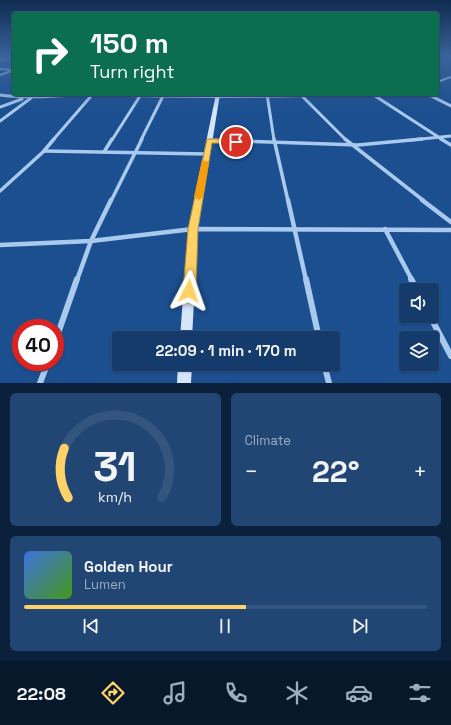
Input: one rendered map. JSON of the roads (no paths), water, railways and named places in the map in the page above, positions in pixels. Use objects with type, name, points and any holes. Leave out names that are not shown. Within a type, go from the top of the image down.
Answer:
[{"type":"street","points":[[439,81],[451,77]]},
{"type":"street","points":[[0,95],[15,98],[72,96]]},
{"type":"street","points":[[0,191],[44,151],[71,117],[91,96]]},
{"type":"street","points":[[104,152],[140,96]]},
{"type":"street","points":[[63,319],[91,241],[164,96],[302,96],[351,145],[451,222]]},
{"type":"street","points":[[186,331],[193,229],[217,96]]},
{"type":"street","points":[[267,96],[275,143],[316,331]]},
{"type":"street","points":[[375,96],[451,145]]},
{"type":"street","points":[[431,96],[451,106]]},
{"type":"street","points":[[0,107],[25,98]]},
{"type":"street","points":[[0,121],[32,98]]},
{"type":"street","points":[[209,140],[351,145],[451,136]]},
{"type":"street","points":[[44,151],[207,154]]},
{"type":"street","points":[[0,245],[91,241],[193,229],[451,230]]},
{"type":"street","points":[[386,229],[413,283]]},
{"type":"street","points":[[434,323],[451,356]]},
{"type":"street","points":[[40,383],[45,371]]},
{"type":"street","points":[[184,383],[185,371]]},
{"type":"street","points":[[326,371],[329,383]]}]
